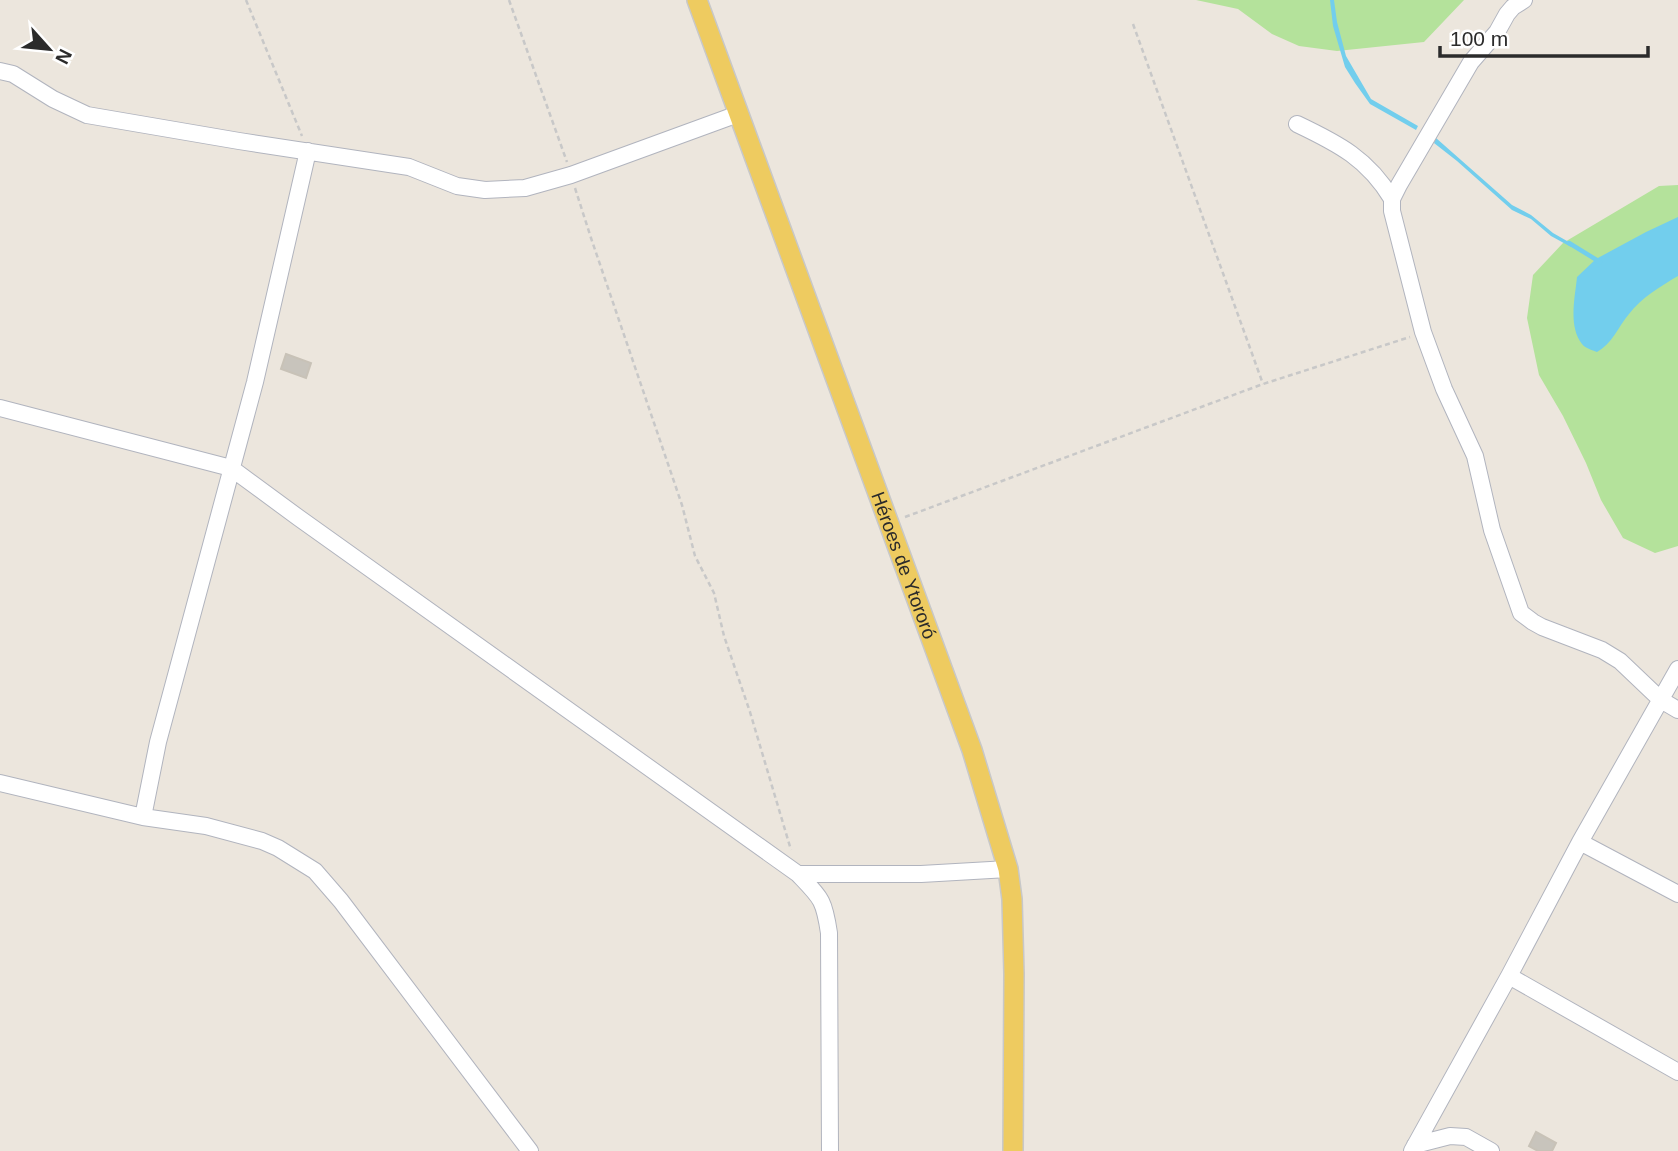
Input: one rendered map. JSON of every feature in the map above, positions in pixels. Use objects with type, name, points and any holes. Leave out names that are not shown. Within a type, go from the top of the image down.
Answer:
[{"type":"main road","name":"Héroes de Ytororó","points":[[697,0],[972,750],[1008,869],[1012,899],[1014,974],[1013,1151]]},
{"type":"street","points":[[1524,0],[1507,14],[1497,32],[1471,62],[1399,185],[1392,200],[1392,211],[1423,332],[1444,389],[1475,456],[1492,530],[1521,613],[1533,622],[1602,650],[1620,661],[1661,700],[1678,709]]},
{"type":"street","points":[[0,71],[13,74],[53,99],[87,115],[410,167],[457,186],[485,190],[525,188],[571,175],[738,114]]},
{"type":"street","points":[[1297,124],[1336,143],[1362,161],[1383,184],[1392,200]]},
{"type":"street","points":[[144,817],[158,742],[255,382],[308,151]]},
{"type":"street","points":[[0,408],[230,468],[798,874],[820,897],[826,911],[829,933],[830,1151]]},
{"type":"street","points":[[1413,1148],[1678,669]]},
{"type":"street","points":[[0,783],[144,817],[206,826],[262,841],[315,871],[341,901],[530,1151]]},
{"type":"street","points":[[1580,842],[1678,894]]},
{"type":"street","points":[[798,874],[921,874],[1008,869]]},
{"type":"street","points":[[1509,976],[1678,1072]]},
{"type":"street","points":[[1413,1148],[1435,1138],[1458,1136],[1466,1137],[1491,1151]]},
{"type":"path","points":[[246,0],[308,151]]},
{"type":"path","points":[[509,0],[682,505],[695,556],[714,593],[724,636],[750,712],[790,849]]},
{"type":"path","points":[[1133,24],[1263,384]]},
{"type":"path","points":[[888,523],[1263,384],[1423,332]]},
{"type":"green space","points":[[1196,0],[1464,0],[1424,42],[1337,51],[1299,46],[1272,34],[1238,9]]},
{"type":"green space","points":[[1678,185],[1678,546],[1655,553],[1623,538],[1601,500],[1563,416],[1539,375],[1527,318],[1533,275],[1563,243],[1659,186]]},
{"type":"water","points":[[1330,0],[1334,0],[1346,56],[1371,99],[1418,126],[1416,130],[1370,104],[1355,83],[1345,67],[1333,26]]},
{"type":"water","points":[[1436,138],[1512,205],[1574,245],[1571,247],[1551,236],[1531,219],[1512,210],[1434,143]]},
{"type":"water","points":[[1678,217],[1678,276],[1639,303],[1602,349],[1597,352],[1585,347],[1575,329],[1577,277],[1596,259]]},
{"type":"building","points":[[286,354],[311,363],[306,378],[281,369]]},
{"type":"building","points":[[1536,1132],[1556,1143],[1552,1151],[1538,1151],[1529,1146]]},
{"type":"waterway","points":[[1569,243],[1600,262]]}]
